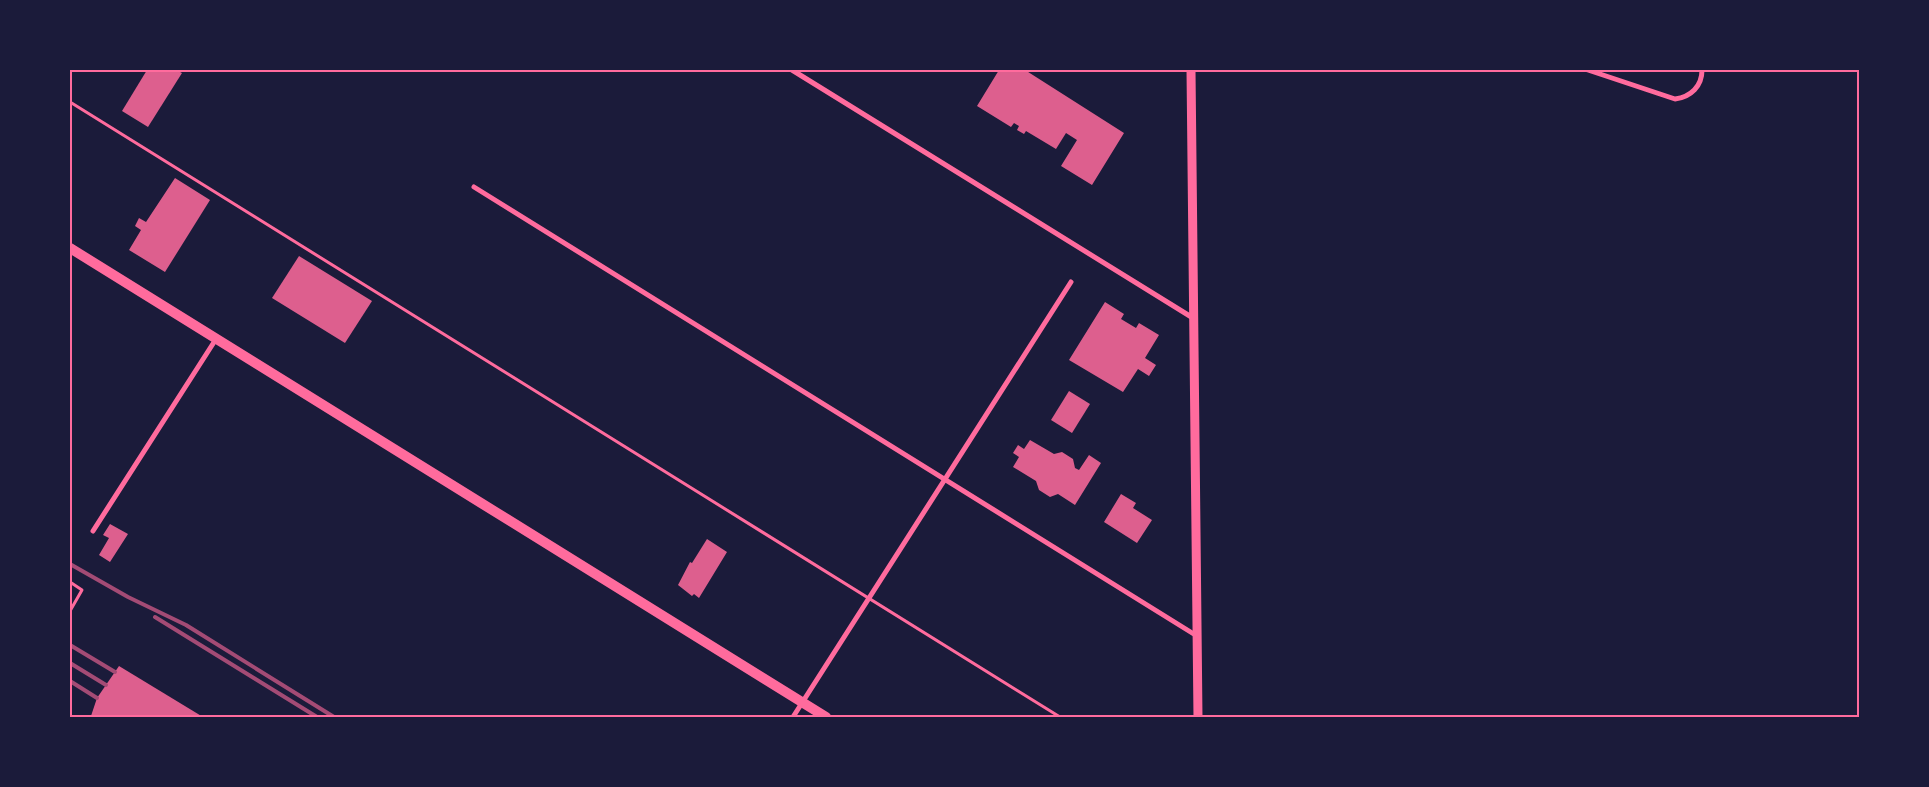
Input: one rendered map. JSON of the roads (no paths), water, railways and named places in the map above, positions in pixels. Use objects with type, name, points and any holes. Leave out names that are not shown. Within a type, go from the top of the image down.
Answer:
[{"type":"main road","points":[[70,248],[826,717]]},
{"type":"street","points":[[792,70],[1194,318]]},
{"type":"street","points":[[1191,70],[1198,717]]},
{"type":"street","points":[[1588,70],[1675,98],[1690,94],[1702,79],[1702,70]]},
{"type":"street","points":[[474,187],[1197,636]]},
{"type":"street","points":[[792,717],[1071,282]]},
{"type":"street","points":[[94,531],[216,339]]},
{"type":"lane","points":[[70,102],[1060,717]]},
{"type":"lane","points":[[70,582],[82,590],[70,611]]},
{"type":"railway","points":[[70,564],[128,597],[186,625],[334,717]]},
{"type":"railway","points":[[155,617],[317,717]]},
{"type":"railway","points":[[70,645],[115,672]]},
{"type":"railway","points":[[70,663],[106,685]]},
{"type":"railway","points":[[70,681],[97,698]]}]
